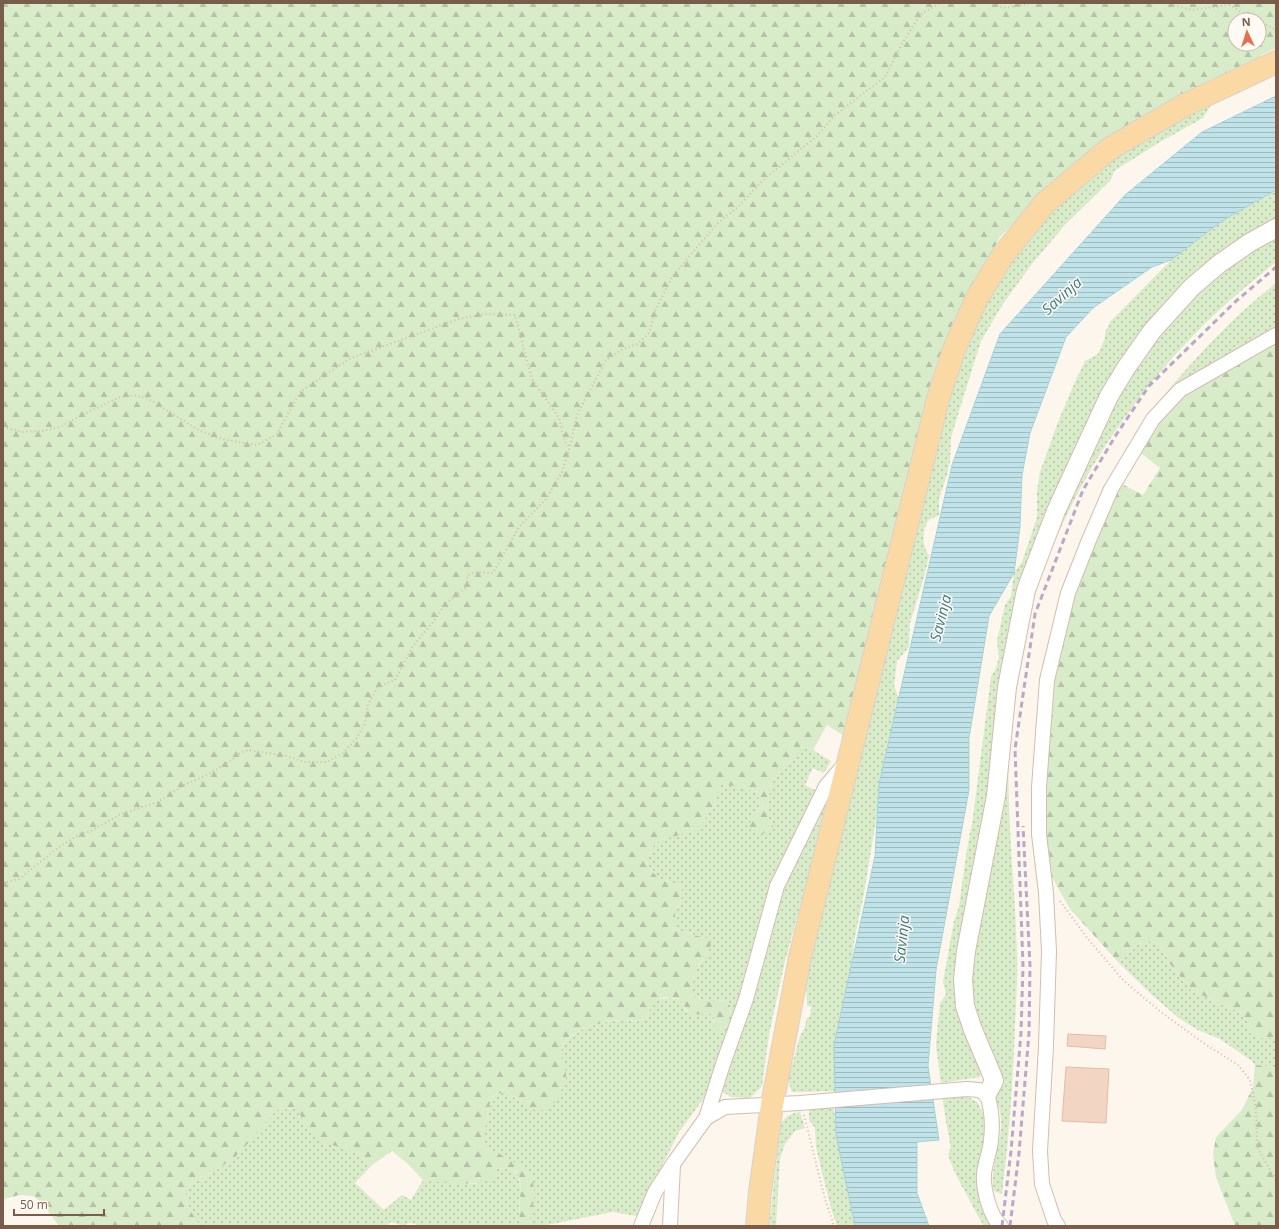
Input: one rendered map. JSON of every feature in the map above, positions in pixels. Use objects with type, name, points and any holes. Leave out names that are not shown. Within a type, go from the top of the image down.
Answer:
[{"type":"main road","points":[[757,1226],[760,1192],[772,1105],[800,958],[938,399],[955,347],[976,298],[1003,255],[1046,203],[1109,149],[1185,105],[1276,62]]},
{"type":"street","points":[[1002,1226],[997,1223],[989,1207],[984,1175],[991,1141],[992,1110],[987,1094],[994,1081],[965,1006],[963,979],[966,951],[996,796],[1007,687],[1026,590],[1063,497],[1109,396],[1126,368],[1152,331],[1192,286],[1219,264],[1249,243],[1276,228]]},
{"type":"street","points":[[1058,1226],[1054,1220],[1042,1184],[1040,1151],[1046,1046],[1049,951],[1046,893],[1039,834],[1039,787],[1046,680],[1068,594],[1089,540],[1111,489],[1153,419],[1180,390],[1276,335]]},
{"type":"street","points":[[642,1226],[655,1192],[706,1118],[746,999],[777,886],[826,786],[849,760]]},
{"type":"street","points":[[706,1118],[725,1107],[772,1105],[967,1089],[979,1090],[987,1094]]},
{"type":"street","points":[[670,1226],[673,1164]]},
{"type":"path","points":[[3,883],[19,879],[59,847],[80,834],[91,831],[121,814],[158,802],[184,785],[207,775],[232,760],[236,755],[248,750],[287,756],[304,762],[327,762],[343,753],[356,739],[365,724],[368,704],[378,687],[395,680],[413,646],[434,621],[445,604],[468,586],[467,576],[474,572],[493,573],[518,527],[546,499],[562,472],[570,447],[576,415],[606,360],[621,350],[637,344],[649,333],[655,311],[672,277],[718,223],[739,206],[762,181],[817,136],[835,115],[885,77],[903,42],[920,15],[940,3]]},
{"type":"path","points":[[989,3],[1006,8],[1031,3]]},
{"type":"path","points":[[1166,3],[1192,10],[1229,5],[1243,12]]},
{"type":"path","points":[[1267,25],[1276,30]]},
{"type":"path","points":[[3,427],[22,432],[42,431],[60,427],[118,398],[133,395],[147,398],[200,431],[226,440],[257,445],[278,434],[300,392],[349,359],[458,319],[485,314],[515,315],[532,379],[559,418],[565,442],[570,447]]},
{"type":"path","points":[[1046,893],[1058,898],[1088,939],[1124,981],[1162,1013],[1205,1044],[1238,1065],[1250,1080],[1256,1109],[1257,1147],[1276,1180]]},
{"type":"path","points":[[807,1102],[825,1198],[834,1226]]},
{"type":"green space","points":[[3,3],[1276,3],[1276,48],[1261,55],[1255,65],[1021,216],[1000,237],[964,302],[844,736],[827,725],[813,750],[801,747],[772,783],[766,813],[773,826],[773,831],[759,834],[750,829],[750,816],[760,810],[758,792],[721,783],[715,802],[705,820],[693,832],[662,839],[651,848],[647,865],[657,877],[682,887],[682,897],[675,913],[675,929],[708,939],[711,944],[707,955],[699,964],[693,978],[692,994],[707,1002],[725,1001],[729,1004],[731,1011],[728,1021],[720,1031],[713,1030],[715,1016],[713,1013],[697,1015],[690,1013],[687,1011],[681,1000],[665,997],[659,999],[652,1006],[646,1017],[641,1020],[604,1022],[574,1033],[569,1037],[562,1047],[562,1057],[566,1072],[565,1081],[557,1099],[548,1108],[537,1111],[525,1105],[508,1093],[500,1093],[494,1096],[490,1102],[484,1132],[484,1140],[487,1148],[516,1163],[530,1176],[534,1195],[529,1226],[519,1226],[520,1180],[515,1171],[506,1168],[497,1169],[495,1175],[489,1180],[472,1183],[461,1184],[423,1180],[408,1164],[392,1151],[372,1165],[357,1153],[318,1141],[306,1128],[301,1116],[295,1109],[285,1108],[277,1110],[236,1156],[214,1172],[190,1185],[185,1196],[188,1207],[197,1221],[203,1226],[59,1226],[44,1206],[34,1196],[19,1195],[5,1199],[3,1203]]},
{"type":"green space","points":[[1213,102],[1203,118],[1160,142],[1114,171],[1111,180],[1065,225],[1031,265],[1003,304],[981,341],[951,437],[950,461],[939,499],[939,515],[928,521],[925,529],[924,543],[929,555],[925,574],[910,623],[909,647],[897,661],[894,686],[900,702],[885,765],[864,893],[854,942],[839,1091],[792,1092],[789,1083],[789,1076],[800,1036],[807,1018],[810,1017],[811,1007],[807,1006],[806,981],[956,366],[1000,275],[1058,202],[1109,161],[1150,134]]},
{"type":"green space","points":[[1276,190],[1276,225],[1157,320],[1040,542],[963,948],[984,1073],[981,1074],[980,1077],[941,1083],[936,1045],[940,1003],[946,994],[943,982],[954,921],[959,906],[973,817],[991,677],[996,668],[999,657],[997,641],[1005,605],[1011,596],[1014,573],[1022,562],[1037,517],[1037,491],[1040,472],[1058,422],[1085,361],[1098,354],[1110,322],[1171,260],[1222,221]]},
{"type":"green space","points":[[1276,232],[1276,262],[1214,315],[1181,349],[1121,422],[1095,462],[1072,504],[1036,591],[1021,650],[1009,744],[1008,770],[1017,971],[1012,1089],[1002,1194],[994,1191],[993,1179],[1001,1127],[999,1107],[995,1097],[1001,1084],[1002,1075],[968,995],[1022,625],[1100,416],[1186,299]]},
{"type":"green space","points":[[1276,283],[1276,332],[1157,407],[1156,405],[1198,356],[1228,325],[1259,296]]},
{"type":"green space","points":[[1276,339],[1276,1037],[1260,1038],[1251,1035],[1248,1022],[1241,1013],[1191,990],[1170,964],[1160,945],[1150,942],[1138,944],[1119,963],[1070,909],[1053,879],[1048,865],[1045,838],[1047,720],[1064,622],[1100,521],[1122,484],[1143,495],[1160,468],[1138,451],[1170,403]]},
{"type":"green space","points":[[801,747],[813,750],[831,761],[824,773],[813,768],[805,785],[817,791],[739,998],[707,1094],[679,1132],[637,1216],[612,1212],[542,1226],[529,1226],[534,1197],[525,1170],[487,1148],[484,1140],[484,1132],[490,1102],[494,1096],[500,1093],[508,1093],[525,1105],[564,1066],[561,1054],[563,1045],[568,1038],[577,1032],[597,1024],[618,1020],[636,1021],[644,1019],[655,1002],[660,999],[668,998],[681,1000],[686,1011],[695,1015],[713,1013],[715,1016],[713,1023],[731,1013],[730,1004],[723,1000],[708,1003],[692,994],[693,978],[700,964],[707,955],[708,939],[675,929],[675,913],[682,897],[682,887],[657,877],[647,865],[651,848],[662,839],[675,835],[705,820],[715,802],[721,782],[758,792],[760,810],[773,826],[766,813],[772,783]]},
{"type":"green space","points":[[832,792],[785,961],[769,1035],[762,1086],[750,1098],[731,1097],[723,1092],[721,1085],[773,913],[795,863],[805,845],[807,832],[821,803]]},
{"type":"green space","points":[[1150,942],[1160,945],[1170,964],[1191,990],[1241,1013],[1248,1022],[1251,1035],[1259,1038],[1276,1037],[1276,1067],[1255,1065],[1252,1061],[1220,1039],[1198,1030],[1180,1019],[1152,995],[1119,963],[1138,944]]},
{"type":"green space","points":[[1255,1065],[1276,1067],[1276,1226],[1235,1226],[1216,1177],[1213,1154],[1216,1137],[1242,1110],[1253,1087]]},
{"type":"green space","points":[[963,1094],[977,1102],[983,1113],[986,1128],[980,1171],[998,1226],[984,1226],[957,1177],[948,1154],[951,1148],[942,1095]]},
{"type":"green space","points":[[833,1105],[848,1189],[861,1226],[837,1226],[816,1147],[815,1128],[809,1120],[809,1108]]},
{"type":"green space","points":[[285,1108],[295,1109],[302,1116],[306,1128],[339,1146],[357,1153],[372,1165],[355,1183],[384,1210],[402,1195],[411,1200],[423,1180],[475,1184],[497,1169],[505,1168],[513,1170],[519,1175],[519,1226],[416,1226],[416,1224],[408,1223],[405,1226],[390,1222],[388,1226],[203,1226],[197,1222],[188,1207],[185,1196],[190,1185],[214,1172],[236,1156],[277,1110]]},
{"type":"green space","points":[[800,1112],[805,1128],[795,1131],[785,1144],[780,1158],[776,1226],[769,1226],[781,1124],[789,1115]]},
{"type":"water","name":"Savinja","points":[[1276,96],[1276,190],[1222,221],[1171,260],[1152,267],[1093,308],[1066,337],[1030,433],[1022,475],[1020,527],[1014,573],[989,616],[969,738],[969,790],[936,970],[928,1066],[939,1140],[917,1142],[917,1193],[929,1226],[855,1226],[836,1135],[834,1045],[875,856],[879,784],[952,465],[1000,334],[1125,195],[1202,132]]},
{"type":"building","points":[[1068,1034],[1106,1036],[1105,1049],[1067,1046]]},
{"type":"building","points":[[1066,1067],[1109,1069],[1106,1123],[1062,1121]]},
{"type":"railway","points":[[1002,1226],[1011,1151],[1021,1033],[1023,966],[1015,749],[1035,614],[1083,490],[1116,435],[1149,386],[1235,302],[1276,267]]},
{"type":"railway","points":[[1010,1226],[1019,1153],[1029,1033],[1030,966],[1023,826]]}]
